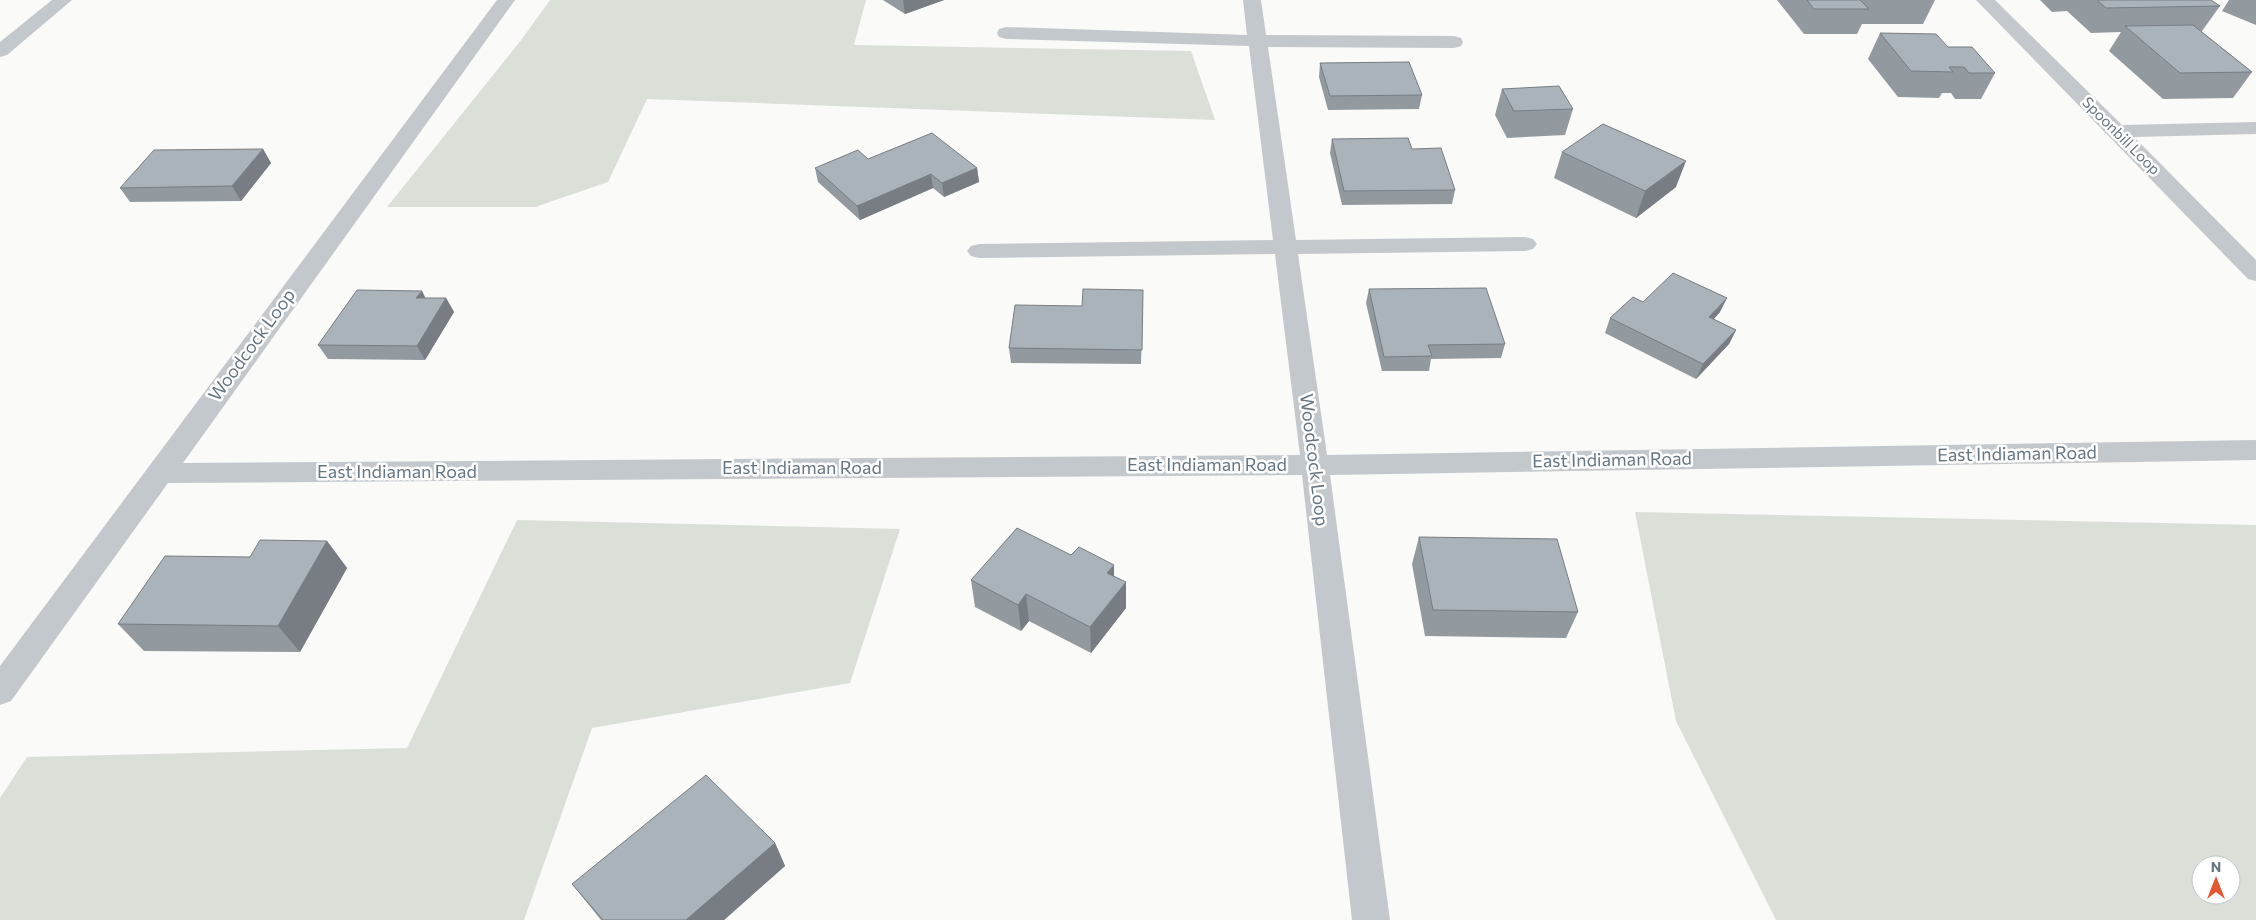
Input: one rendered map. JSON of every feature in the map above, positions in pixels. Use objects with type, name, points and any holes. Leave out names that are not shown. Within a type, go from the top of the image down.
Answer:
[{"type":"street","points":[[0,51],[63,0]]},
{"type":"street","name":"Woodcock Loop","points":[[0,691],[506,0]]},
{"type":"street","name":"Woodcock Loop","points":[[1252,0],[1316,465],[1371,920]]},
{"type":"street","name":"Spoonbill Loop","points":[[1985,0],[2117,131],[2256,274]]},
{"type":"street","points":[[1006,33],[1258,41],[1454,42]]},
{"type":"street","points":[[2117,131],[2256,128]]},
{"type":"street","points":[[979,251],[1525,244]]},
{"type":"street","name":"East Indiaman Road","points":[[158,473],[1316,465],[2256,450]]},
{"type":"shaded area","points":[[550,0],[866,0],[854,45],[1191,51],[1215,120],[647,99],[608,182],[535,207],[387,207],[522,39]]},
{"type":"shaded area","points":[[1635,512],[2256,525],[2256,920],[1776,920],[1676,721]]},
{"type":"shaded area","points":[[517,520],[900,529],[850,683],[592,728],[524,920],[0,920],[0,798],[27,757],[407,748]]},
{"type":"building","points":[[1807,0],[1860,0],[1869,9],[1814,9]]},
{"type":"building","points":[[2097,0],[2211,0],[2220,6],[2106,8]]},
{"type":"building","points":[[2193,25],[2252,72],[2180,73],[2125,26]]},
{"type":"building","points":[[1880,33],[1936,34],[1948,47],[1972,47],[1995,73],[1969,73],[1964,67],[1949,67],[1953,72],[1911,71]]},
{"type":"building","points":[[1409,62],[1422,95],[1330,96],[1320,63]]},
{"type":"building","points":[[1559,86],[1573,109],[1514,111],[1502,89]]},
{"type":"building","points":[[1603,124],[1686,161],[1645,191],[1562,152]]},
{"type":"building","points":[[932,133],[977,168],[942,183],[931,174],[857,206],[815,168],[858,150],[868,159]]},
{"type":"building","points":[[1408,138],[1412,149],[1441,148],[1455,190],[1344,191],[1332,139]]},
{"type":"building","points":[[263,149],[232,186],[120,188],[154,150]]},
{"type":"building","points":[[1673,273],[1727,298],[1709,317],[1736,330],[1703,364],[1610,318],[1633,297],[1643,302]]},
{"type":"building","points":[[1486,288],[1505,344],[1428,345],[1432,356],[1384,357],[1369,289]]},
{"type":"building","points":[[1083,289],[1143,290],[1142,350],[1009,348],[1015,305],[1082,306]]},
{"type":"building","points":[[357,290],[422,291],[416,298],[446,298],[417,346],[318,345]]},
{"type":"building","points":[[1017,528],[1071,555],[1079,547],[1114,565],[1107,573],[1126,582],[1090,627],[1026,594],[1018,605],[971,580]]},
{"type":"building","points":[[1419,537],[1557,539],[1578,612],[1433,610]]},
{"type":"building","points":[[260,540],[327,541],[278,626],[118,624],[165,556],[250,557]]},
{"type":"building","points":[[706,775],[775,843],[686,920],[603,920],[572,884]]}]
